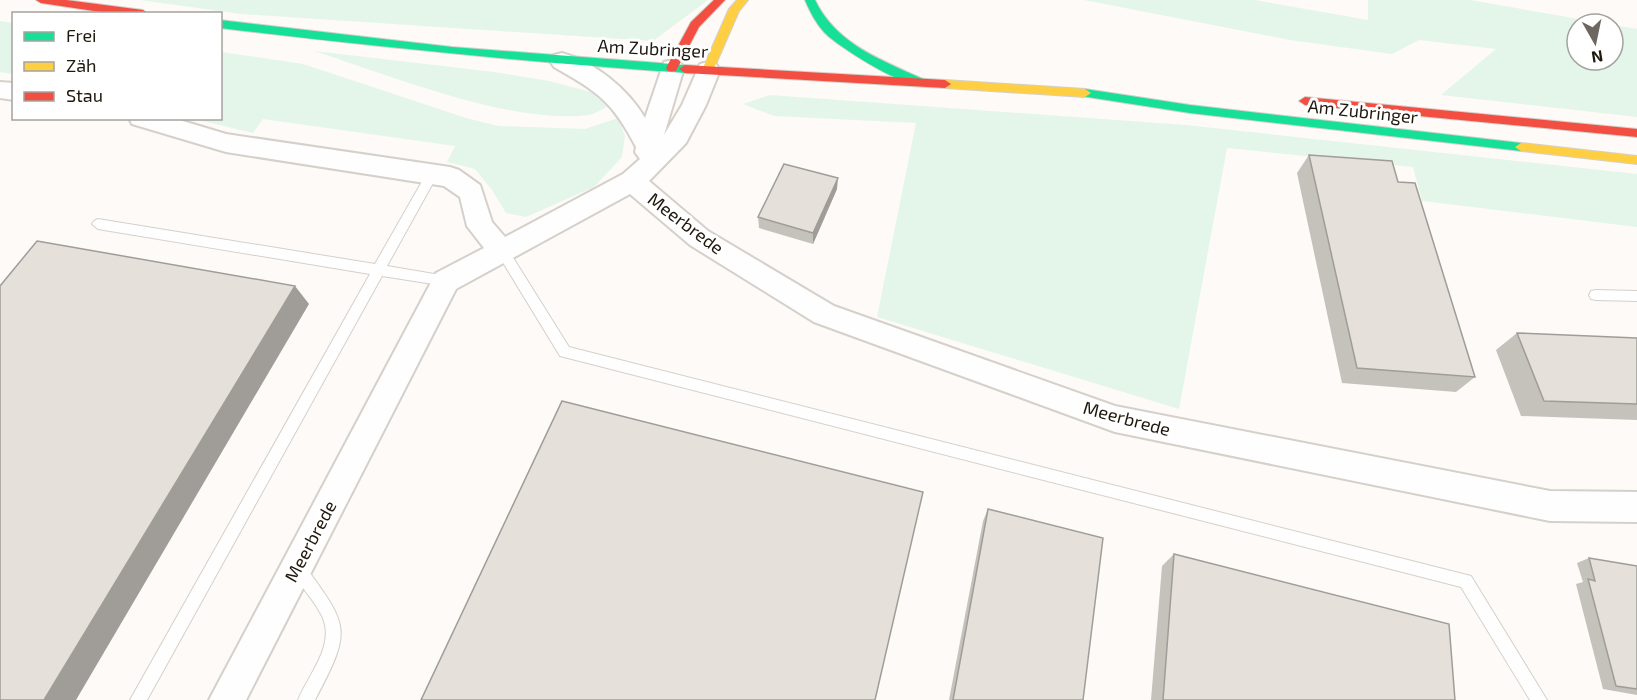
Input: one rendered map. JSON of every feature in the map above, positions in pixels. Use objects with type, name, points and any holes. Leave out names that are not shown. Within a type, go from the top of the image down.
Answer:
[{"type":"main road","points":[[41,0],[128,12]]},
{"type":"main road","points":[[672,68],[695,25],[720,0]]},
{"type":"main road","points":[[708,70],[734,9],[743,0]]},
{"type":"main road","points":[[810,0],[826,28],[844,43],[919,82]]},
{"type":"main road","name":"Am Zubringer","points":[[222,24],[368,43],[562,61],[1085,93],[1178,93]]},
{"type":"main road","name":"Am Zubringer","points":[[1085,93],[1190,109],[1637,160]]},
{"type":"main road","name":"Am Zubringer","points":[[1290,99],[1637,133]]},
{"type":"street","points":[[562,61],[593,79],[624,103],[638,124],[642,164]]},
{"type":"street","points":[[642,164],[672,68]]},
{"type":"street","name":"Meerbrede","points":[[227,700],[446,281],[503,252],[665,150],[677,137],[694,105],[708,70]]},
{"type":"street","points":[[148,120],[226,143],[450,177],[471,192],[480,226],[503,252]]},
{"type":"street","name":"Meerbrede","points":[[642,164],[699,238],[824,314],[1115,419],[1550,506],[1637,507]]},
{"type":"lane","points":[[138,700],[432,174]]},
{"type":"lane","points":[[98,224],[446,281]]},
{"type":"lane","points":[[503,252],[565,352],[1466,580],[1539,700]]},
{"type":"lane","points":[[1596,295],[1637,296]]},
{"type":"lane","points":[[297,567],[330,614],[333,636],[326,662],[306,700]]},
{"type":"green space","points":[[140,0],[708,0],[653,41],[241,14]]},
{"type":"green space","points":[[1084,0],[1255,0],[1368,20],[1368,0],[1470,0],[1565,17],[1565,72],[1625,72],[1625,27],[1637,29],[1637,117],[1441,95],[1496,49],[1419,40],[1392,54],[1290,40]]},
{"type":"green space","points":[[0,21],[12,23],[12,74],[0,72]]},
{"type":"green space","points":[[314,51],[494,72],[549,81],[591,92],[609,106],[588,115],[557,116],[524,113],[451,96]]},
{"type":"green space","points":[[222,52],[303,64],[466,118],[498,126],[585,129],[618,118],[625,136],[622,157],[594,187],[526,217],[506,213],[492,190],[475,169],[447,162],[455,146],[263,119],[253,133],[199,120],[222,120]]},
{"type":"green space","points":[[770,95],[1186,125],[1637,174],[1637,227],[1422,201],[1413,167],[1227,148],[1179,409],[877,317],[916,123],[774,116],[743,104]]},
{"type":"building","points":[[1309,155],[1392,161],[1398,182],[1415,183],[1475,377],[1357,368]]},
{"type":"building","points":[[784,164],[838,178],[813,233],[758,217]]},
{"type":"building","points":[[37,241],[295,286],[44,700],[0,700],[0,286]]},
{"type":"building","points":[[1517,333],[1637,338],[1637,404],[1544,401]]},
{"type":"building","points":[[562,401],[923,492],[875,700],[421,700]]},
{"type":"building","points":[[988,509],[1103,538],[1083,700],[953,700]]},
{"type":"building","points":[[1174,554],[1449,624],[1455,700],[1163,700]]},
{"type":"building","points":[[1589,558],[1637,566],[1637,689],[1616,686],[1588,579],[1595,581]]},
{"type":"traffic: fast","points":[[810,0],[828,30],[841,41],[871,60],[919,82]]},
{"type":"traffic: fast","points":[[222,24],[452,50],[685,69]]},
{"type":"traffic: fast","points":[[1085,93],[1190,109],[1521,147]]},
{"type":"traffic: slow","points":[[708,70],[734,9],[743,0]]},
{"type":"traffic: slow","points":[[945,84],[1085,93]]},
{"type":"traffic: slow","points":[[1521,147],[1637,160]]},
{"type":"traffic: jam","points":[[41,0],[128,12]]},
{"type":"traffic: jam","points":[[672,68],[695,25],[720,0]]},
{"type":"traffic: jam","points":[[685,69],[945,84]]},
{"type":"traffic: jam","points":[[1305,101],[1637,133]]}]
